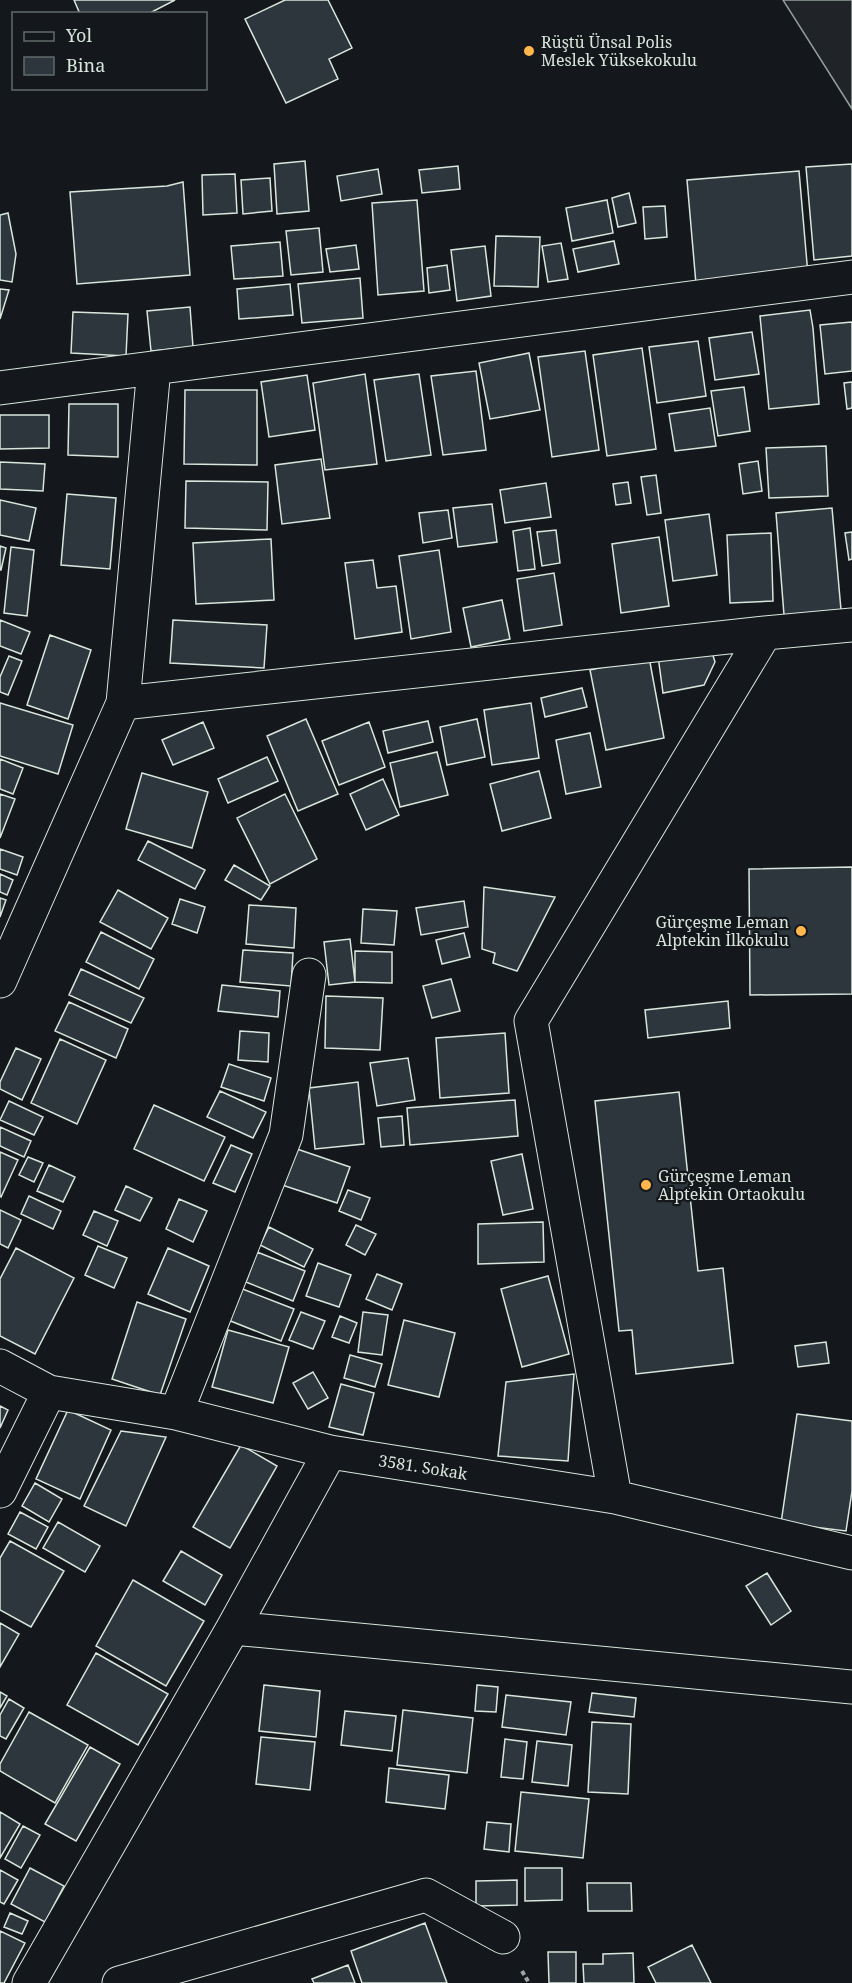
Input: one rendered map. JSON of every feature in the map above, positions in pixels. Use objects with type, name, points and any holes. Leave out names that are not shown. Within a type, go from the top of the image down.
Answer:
[{"type":"street","points":[[0,388],[852,277]]},
{"type":"street","points":[[0,981],[123,703],[154,368]]},
{"type":"street","points":[[123,703],[852,625]]},
{"type":"street","points":[[615,1497],[531,1021],[765,633]]},
{"type":"street","points":[[176,1413],[286,1135],[309,975]]},
{"type":"street","name":"3581. Sokak","points":[[0,1366],[49,1392],[176,1413],[330,1452],[615,1497],[852,1553]]},
{"type":"street","points":[[0,1491],[49,1392]]},
{"type":"street","points":[[29,1983],[233,1628],[330,1452]]},
{"type":"street","points":[[233,1628],[852,1687]]},
{"type":"street","points":[[119,1983],[426,1895],[503,1937]]},
{"type":"shaded area","points":[[783,0],[852,0],[852,109]]},
{"type":"building","points":[[74,0],[175,0],[152,12],[79,12]]},
{"type":"building","points":[[285,0],[328,0],[352,48],[329,59],[338,79],[286,103],[245,19]]},
{"type":"building","points":[[305,161],[309,211],[277,214],[274,164]]},
{"type":"building","points":[[852,164],[852,256],[814,260],[806,167]]},
{"type":"building","points":[[458,166],[460,189],[422,193],[419,170]]},
{"type":"building","points":[[378,169],[382,194],[341,201],[337,176]]},
{"type":"building","points":[[799,171],[808,275],[696,284],[687,180]]},
{"type":"building","points":[[235,174],[237,213],[203,215],[202,175]]},
{"type":"building","points":[[270,178],[272,211],[243,214],[241,180]]},
{"type":"building","points":[[183,182],[190,275],[77,284],[70,192],[167,186]]},
{"type":"building","points":[[629,193],[636,223],[618,227],[612,198]]},
{"type":"building","points":[[417,200],[424,291],[378,295],[372,203]]},
{"type":"building","points":[[607,200],[613,233],[572,241],[566,208]]},
{"type":"building","points":[[665,206],[667,237],[645,239],[643,207]]},
{"type":"building","points":[[8,213],[16,254],[12,282],[0,280],[0,215]]},
{"type":"building","points":[[319,228],[323,272],[291,275],[286,231]]},
{"type":"building","points":[[496,236],[540,237],[538,287],[494,286]]},
{"type":"building","points":[[614,241],[619,264],[578,272],[573,249]]},
{"type":"building","points":[[280,242],[283,276],[234,279],[231,246]]},
{"type":"building","points":[[561,243],[568,279],[548,282],[542,246]]},
{"type":"building","points":[[356,245],[359,269],[330,272],[326,249]]},
{"type":"building","points":[[485,246],[491,296],[457,301],[451,250]]},
{"type":"building","points":[[447,265],[450,290],[429,293],[427,268]]},
{"type":"building","points":[[360,278],[363,318],[302,323],[298,284]]},
{"type":"building","points":[[290,284],[293,315],[239,319],[237,289]]},
{"type":"building","points":[[0,289],[9,290],[0,319]]},
{"type":"building","points":[[190,307],[193,347],[151,351],[147,311]]},
{"type":"building","points":[[810,310],[819,404],[769,409],[760,316]]},
{"type":"building","points":[[73,312],[128,314],[126,356],[71,353]]},
{"type":"building","points":[[852,322],[852,371],[825,374],[820,325]]},
{"type":"building","points":[[752,332],[759,374],[715,380],[709,338]]},
{"type":"building","points":[[698,341],[706,396],[657,403],[649,347]]},
{"type":"building","points":[[642,348],[656,449],[607,456],[593,355]]},
{"type":"building","points":[[585,351],[599,450],[552,457],[538,357]]},
{"type":"building","points":[[529,353],[540,410],[490,419],[479,363]]},
{"type":"building","points":[[476,371],[486,450],[443,455],[431,376]]},
{"type":"building","points":[[365,374],[377,464],[325,470],[313,383]]},
{"type":"building","points":[[419,374],[431,455],[386,461],[374,380]]},
{"type":"building","points":[[307,375],[315,430],[269,437],[261,382]]},
{"type":"building","points":[[852,382],[852,408],[847,409],[844,383]]},
{"type":"building","points":[[744,387],[750,431],[718,436],[711,391]]},
{"type":"building","points":[[185,390],[257,390],[257,465],[184,464]]},
{"type":"building","points":[[69,404],[118,404],[118,457],[68,455]]},
{"type":"building","points":[[710,408],[716,446],[675,451],[669,414]]},
{"type":"building","points":[[0,415],[49,415],[49,448],[0,449]]},
{"type":"building","points":[[826,446],[828,496],[769,498],[766,448]]},
{"type":"building","points":[[321,459],[330,518],[282,524],[275,465]]},
{"type":"building","points":[[758,461],[762,491],[743,494],[739,464]]},
{"type":"building","points":[[0,462],[45,464],[43,491],[0,489]]},
{"type":"building","points":[[656,475],[661,513],[647,515],[641,477]]},
{"type":"building","points":[[186,481],[268,482],[267,530],[185,528]]},
{"type":"building","points":[[628,482],[631,503],[616,505],[613,484]]},
{"type":"building","points":[[546,483],[551,517],[505,523],[500,490]]},
{"type":"building","points":[[67,494],[116,498],[110,569],[61,565]]},
{"type":"building","points":[[0,500],[36,508],[29,541],[0,535]]},
{"type":"building","points":[[492,504],[497,542],[458,547],[453,508]]},
{"type":"building","points":[[832,508],[841,610],[784,615],[776,513]]},
{"type":"building","points":[[448,510],[452,538],[423,543],[419,513]]},
{"type":"building","points":[[709,514],[717,575],[673,581],[665,520]]},
{"type":"building","points":[[530,528],[535,569],[518,571],[513,531]]},
{"type":"building","points":[[556,530],[560,563],[542,566],[537,532]]},
{"type":"building","points":[[852,532],[852,559],[849,560],[845,533]]},
{"type":"building","points":[[771,533],[773,601],[730,603],[727,535]]},
{"type":"building","points":[[659,537],[669,606],[621,613],[612,544]]},
{"type":"building","points":[[271,539],[274,600],[196,604],[193,543]]},
{"type":"building","points":[[0,546],[6,548],[1,570],[0,570]]},
{"type":"building","points":[[11,547],[34,550],[27,616],[4,613]]},
{"type":"building","points":[[439,550],[451,632],[411,639],[399,556]]},
{"type":"building","points":[[373,560],[377,588],[396,586],[402,632],[355,639],[345,563]]},
{"type":"building","points":[[554,573],[562,625],[524,631],[517,579]]},
{"type":"building","points":[[502,600],[510,639],[471,647],[463,608]]},
{"type":"building","points":[[0,620],[30,632],[21,654],[0,646]]},
{"type":"building","points":[[173,620],[267,625],[264,668],[170,663]]},
{"type":"building","points":[[50,635],[91,650],[68,719],[27,705]]},
{"type":"building","points":[[711,649],[715,662],[704,685],[663,693],[658,656]]},
{"type":"building","points":[[9,656],[22,661],[8,695],[0,692],[0,677]]},
{"type":"building","points":[[649,657],[664,738],[606,750],[590,670]]},
{"type":"building","points":[[582,688],[587,707],[545,717],[541,698]]},
{"type":"building","points":[[0,703],[73,725],[58,774],[0,756]]},
{"type":"building","points":[[531,703],[539,758],[492,765],[484,710]]},
{"type":"building","points":[[306,719],[338,794],[298,811],[267,736]]},
{"type":"building","points":[[477,719],[485,757],[447,765],[440,727]]},
{"type":"building","points":[[428,721],[433,742],[388,753],[383,731]]},
{"type":"building","points":[[203,722],[214,748],[173,765],[162,740]]},
{"type":"building","points":[[369,722],[385,767],[339,785],[322,741]]},
{"type":"building","points":[[590,733],[601,787],[566,794],[556,740]]},
{"type":"building","points":[[437,752],[448,795],[400,807],[390,763]]},
{"type":"building","points":[[267,757],[278,781],[228,803],[218,779]]},
{"type":"building","points":[[0,759],[23,768],[13,794],[0,789]]},
{"type":"building","points":[[539,771],[551,818],[502,831],[490,784]]},
{"type":"building","points":[[142,773],[208,792],[192,848],[126,829]]},
{"type":"building","points":[[383,779],[399,815],[366,830],[350,794]]},
{"type":"building","points":[[0,794],[15,799],[0,838]]},
{"type":"building","points":[[285,794],[317,859],[270,884],[237,818]]},
{"type":"building","points":[[148,841],[205,870],[195,889],[138,860]]},
{"type":"building","points":[[0,849],[23,857],[17,875],[0,869]]},
{"type":"building","points":[[234,865],[270,886],[261,900],[225,880]]},
{"type":"building","name":"Gürçeşme Leman Alptekin İlkokulu","points":[[852,867],[852,994],[750,995],[749,869]]},
{"type":"building","points":[[0,874],[13,880],[7,895],[0,892]]},
{"type":"building","points":[[484,887],[555,897],[517,971],[493,963],[495,953],[482,949]]},
{"type":"building","points":[[118,890],[168,918],[151,949],[100,922]]},
{"type":"building","points":[[0,898],[6,900],[0,917]]},
{"type":"building","points":[[180,899],[205,907],[197,933],[172,924]]},
{"type":"building","points":[[464,901],[468,927],[421,935],[416,908]]},
{"type":"building","points":[[249,905],[296,908],[294,948],[246,944]]},
{"type":"building","points":[[363,909],[397,911],[394,945],[361,943]]},
{"type":"building","points":[[101,932],[154,959],[139,989],[86,962]]},
{"type":"building","points":[[464,933],[470,957],[442,964],[436,940]]},
{"type":"building","points":[[350,939],[355,982],[329,985],[324,942]]},
{"type":"building","points":[[243,950],[293,953],[291,986],[240,982]]},
{"type":"building","points":[[355,951],[392,952],[392,983],[355,982]]},
{"type":"building","points":[[81,969],[144,998],[131,1023],[69,995]]},
{"type":"building","points":[[451,979],[460,1011],[432,1018],[423,986]]},
{"type":"building","points":[[222,985],[280,991],[278,1017],[218,1011]]},
{"type":"building","points":[[326,996],[383,998],[380,1050],[325,1048]]},
{"type":"building","points":[[728,1001],[730,1028],[648,1038],[645,1010]]},
{"type":"building","points":[[69,1002],[128,1029],[116,1058],[55,1031]]},
{"type":"building","points":[[240,1031],[269,1033],[268,1062],[238,1060]]},
{"type":"building","points":[[505,1033],[509,1093],[440,1098],[436,1038]]},
{"type":"building","points":[[60,1039],[106,1060],[77,1124],[31,1103]]},
{"type":"building","points":[[16,1048],[41,1059],[22,1100],[0,1089],[0,1082]]},
{"type":"building","points":[[408,1058],[415,1100],[377,1106],[370,1063]]},
{"type":"building","points":[[229,1064],[271,1078],[264,1101],[221,1087]]},
{"type":"building","points":[[358,1082],[364,1144],[315,1149],[309,1088]]},
{"type":"building","points":[[220,1091],[266,1112],[253,1138],[207,1117]]},
{"type":"building","name":"Gürçeşme Leman Alptekin Ortaokulu","points":[[679,1092],[698,1271],[723,1268],[733,1363],[636,1374],[632,1330],[619,1331],[595,1101]]},
{"type":"building","points":[[515,1100],[518,1136],[410,1145],[407,1108]]},
{"type":"building","points":[[9,1101],[43,1117],[34,1135],[0,1120]]},
{"type":"building","points":[[154,1105],[225,1137],[204,1181],[134,1149]]},
{"type":"building","points":[[402,1116],[404,1145],[381,1147],[378,1118]]},
{"type":"building","points":[[0,1127],[31,1141],[24,1157],[0,1146]]},
{"type":"building","points":[[231,1145],[252,1154],[235,1192],[213,1183]]},
{"type":"building","points":[[294,1148],[350,1167],[337,1203],[282,1185]]},
{"type":"building","points":[[0,1152],[18,1160],[1,1197],[0,1196]]},
{"type":"building","points":[[522,1154],[533,1209],[503,1215],[491,1161]]},
{"type":"building","points":[[28,1157],[43,1163],[34,1182],[19,1175]]},
{"type":"building","points":[[49,1165],[75,1177],[63,1202],[37,1191]]},
{"type":"building","points":[[126,1186],[152,1198],[140,1221],[115,1210]]},
{"type":"building","points":[[348,1190],[370,1198],[361,1220],[339,1211]]},
{"type":"building","points":[[29,1196],[61,1211],[53,1229],[21,1214]]},
{"type":"building","points":[[179,1199],[207,1211],[193,1242],[166,1229]]},
{"type":"building","points":[[0,1210],[21,1220],[8,1248],[0,1244]]},
{"type":"building","points":[[94,1211],[118,1221],[107,1246],[83,1235]]},
{"type":"building","points":[[543,1222],[544,1262],[478,1264],[478,1224]]},
{"type":"building","points":[[356,1225],[376,1234],[365,1255],[346,1245]]},
{"type":"building","points":[[269,1227],[313,1249],[304,1267],[260,1245]]},
{"type":"building","points":[[98,1246],[127,1258],[114,1288],[85,1275]]},
{"type":"building","points":[[16,1248],[74,1278],[35,1354],[0,1336],[0,1279]]},
{"type":"building","points":[[168,1248],[209,1266],[190,1312],[148,1294]]},
{"type":"building","points":[[257,1252],[305,1271],[293,1301],[246,1282]]},
{"type":"building","points":[[318,1263],[351,1275],[339,1307],[306,1296]]},
{"type":"building","points":[[377,1274],[402,1284],[392,1310],[366,1299]]},
{"type":"building","points":[[548,1276],[569,1354],[522,1367],[501,1289]]},
{"type":"building","points":[[240,1288],[294,1309],[281,1341],[228,1320]]},
{"type":"building","points":[[137,1302],[186,1319],[160,1395],[112,1379]]},
{"type":"building","points":[[301,1312],[325,1321],[313,1349],[289,1340]]},
{"type":"building","points":[[363,1312],[388,1315],[382,1355],[358,1352]]},
{"type":"building","points":[[340,1316],[357,1323],[349,1343],[332,1337]]},
{"type":"building","points":[[404,1320],[455,1333],[439,1397],[388,1385]]},
{"type":"building","points":[[228,1330],[289,1347],[273,1403],[212,1387]]},
{"type":"building","points":[[826,1342],[829,1363],[798,1367],[795,1346]]},
{"type":"building","points":[[350,1355],[382,1364],[375,1387],[344,1378]]},
{"type":"building","points":[[313,1372],[328,1398],[308,1409],[293,1383]]},
{"type":"building","points":[[574,1374],[568,1461],[498,1456],[506,1382]]},
{"type":"building","points":[[341,1384],[374,1393],[363,1435],[329,1427]]},
{"type":"building","points":[[0,1406],[8,1410],[0,1428]]},
{"type":"building","points":[[68,1410],[111,1430],[80,1499],[36,1479]]},
{"type":"building","points":[[797,1414],[852,1421],[852,1491],[846,1531],[781,1523]]},
{"type":"building","points":[[121,1431],[166,1437],[126,1526],[84,1506]]},
{"type":"building","points":[[241,1445],[277,1466],[230,1548],[193,1527]]},
{"type":"building","points":[[35,1483],[62,1499],[49,1522],[22,1506]]},
{"type":"building","points":[[20,1512],[48,1527],[36,1549],[8,1534]]},
{"type":"building","points":[[58,1522],[100,1546],[85,1572],[43,1548]]},
{"type":"building","points":[[10,1541],[64,1571],[31,1627],[0,1610],[0,1558]]},
{"type":"building","points":[[181,1551],[222,1575],[205,1605],[163,1581]]},
{"type":"building","points":[[767,1573],[791,1611],[771,1625],[746,1586]]},
{"type":"building","points":[[133,1580],[204,1621],[166,1686],[96,1646]]},
{"type":"building","points":[[0,1623],[19,1634],[0,1667]]},
{"type":"building","points":[[96,1653],[168,1694],[138,1745],[67,1705]]},
{"type":"building","points":[[264,1685],[320,1691],[316,1737],[259,1731]]},
{"type":"building","points":[[477,1685],[498,1687],[496,1712],[475,1711]]},
{"type":"building","points":[[0,1692],[7,1696],[0,1708]]},
{"type":"building","points":[[592,1693],[636,1698],[634,1717],[589,1712]]},
{"type":"building","points":[[506,1695],[571,1702],[566,1735],[502,1727]]},
{"type":"building","points":[[9,1699],[24,1708],[6,1739],[0,1736],[0,1715]]},
{"type":"building","points":[[403,1710],[473,1718],[467,1773],[397,1765]]},
{"type":"building","points":[[345,1711],[396,1716],[392,1751],[341,1745]]},
{"type":"building","points":[[29,1712],[88,1745],[55,1803],[0,1771],[0,1764]]},
{"type":"building","points":[[592,1722],[631,1724],[628,1794],[588,1792]]},
{"type":"building","points":[[261,1737],[315,1742],[310,1790],[256,1784]]},
{"type":"building","points":[[505,1739],[527,1742],[523,1779],[501,1777]]},
{"type":"building","points":[[537,1741],[572,1745],[568,1786],[532,1782]]},
{"type":"building","points":[[90,1747],[120,1764],[76,1841],[45,1824]]},
{"type":"building","points":[[389,1768],[449,1775],[445,1809],[386,1802]]},
{"type":"building","points":[[521,1792],[589,1799],[583,1858],[515,1851]]},
{"type":"building","points":[[0,1812],[20,1824],[0,1858]]},
{"type":"building","points":[[487,1822],[511,1824],[509,1852],[484,1849]]},
{"type":"building","points":[[23,1826],[40,1835],[21,1868],[5,1859]]},
{"type":"building","points":[[30,1868],[64,1886],[45,1922],[11,1904]]},
{"type":"building","points":[[525,1868],[562,1868],[562,1900],[525,1901]]},
{"type":"building","points":[[0,1870],[18,1880],[4,1904],[0,1902]]},
{"type":"building","points":[[517,1880],[517,1905],[476,1906],[476,1881]]},
{"type":"building","points":[[587,1883],[631,1883],[632,1911],[588,1911]]},
{"type":"building","points":[[10,1913],[28,1921],[22,1934],[4,1927]]},
{"type":"building","points":[[425,1923],[447,1983],[362,1983],[351,1951]]},
{"type":"building","points":[[0,1931],[25,1943],[4,1983],[0,1983]]},
{"type":"building","points":[[692,1945],[711,1983],[656,1983],[648,1967]]},
{"type":"building","points":[[548,1952],[576,1952],[576,1983],[549,1983]]},
{"type":"building","points":[[633,1953],[634,1983],[584,1983],[583,1964],[603,1964],[603,1954]]},
{"type":"building","points":[[348,1965],[355,1983],[314,1983],[312,1979]]},
{"type":"place","name":"Rüştü Ünsal Polis Meslek Yüksekokulu","points":[[529,51]]},
{"type":"place","name":"Gürçeşme Leman Alptekin İlkokulu","points":[[801,931]]},
{"type":"place","name":"Gürçeşme Leman Alptekin Ortaokulu","points":[[646,1185]]}]
